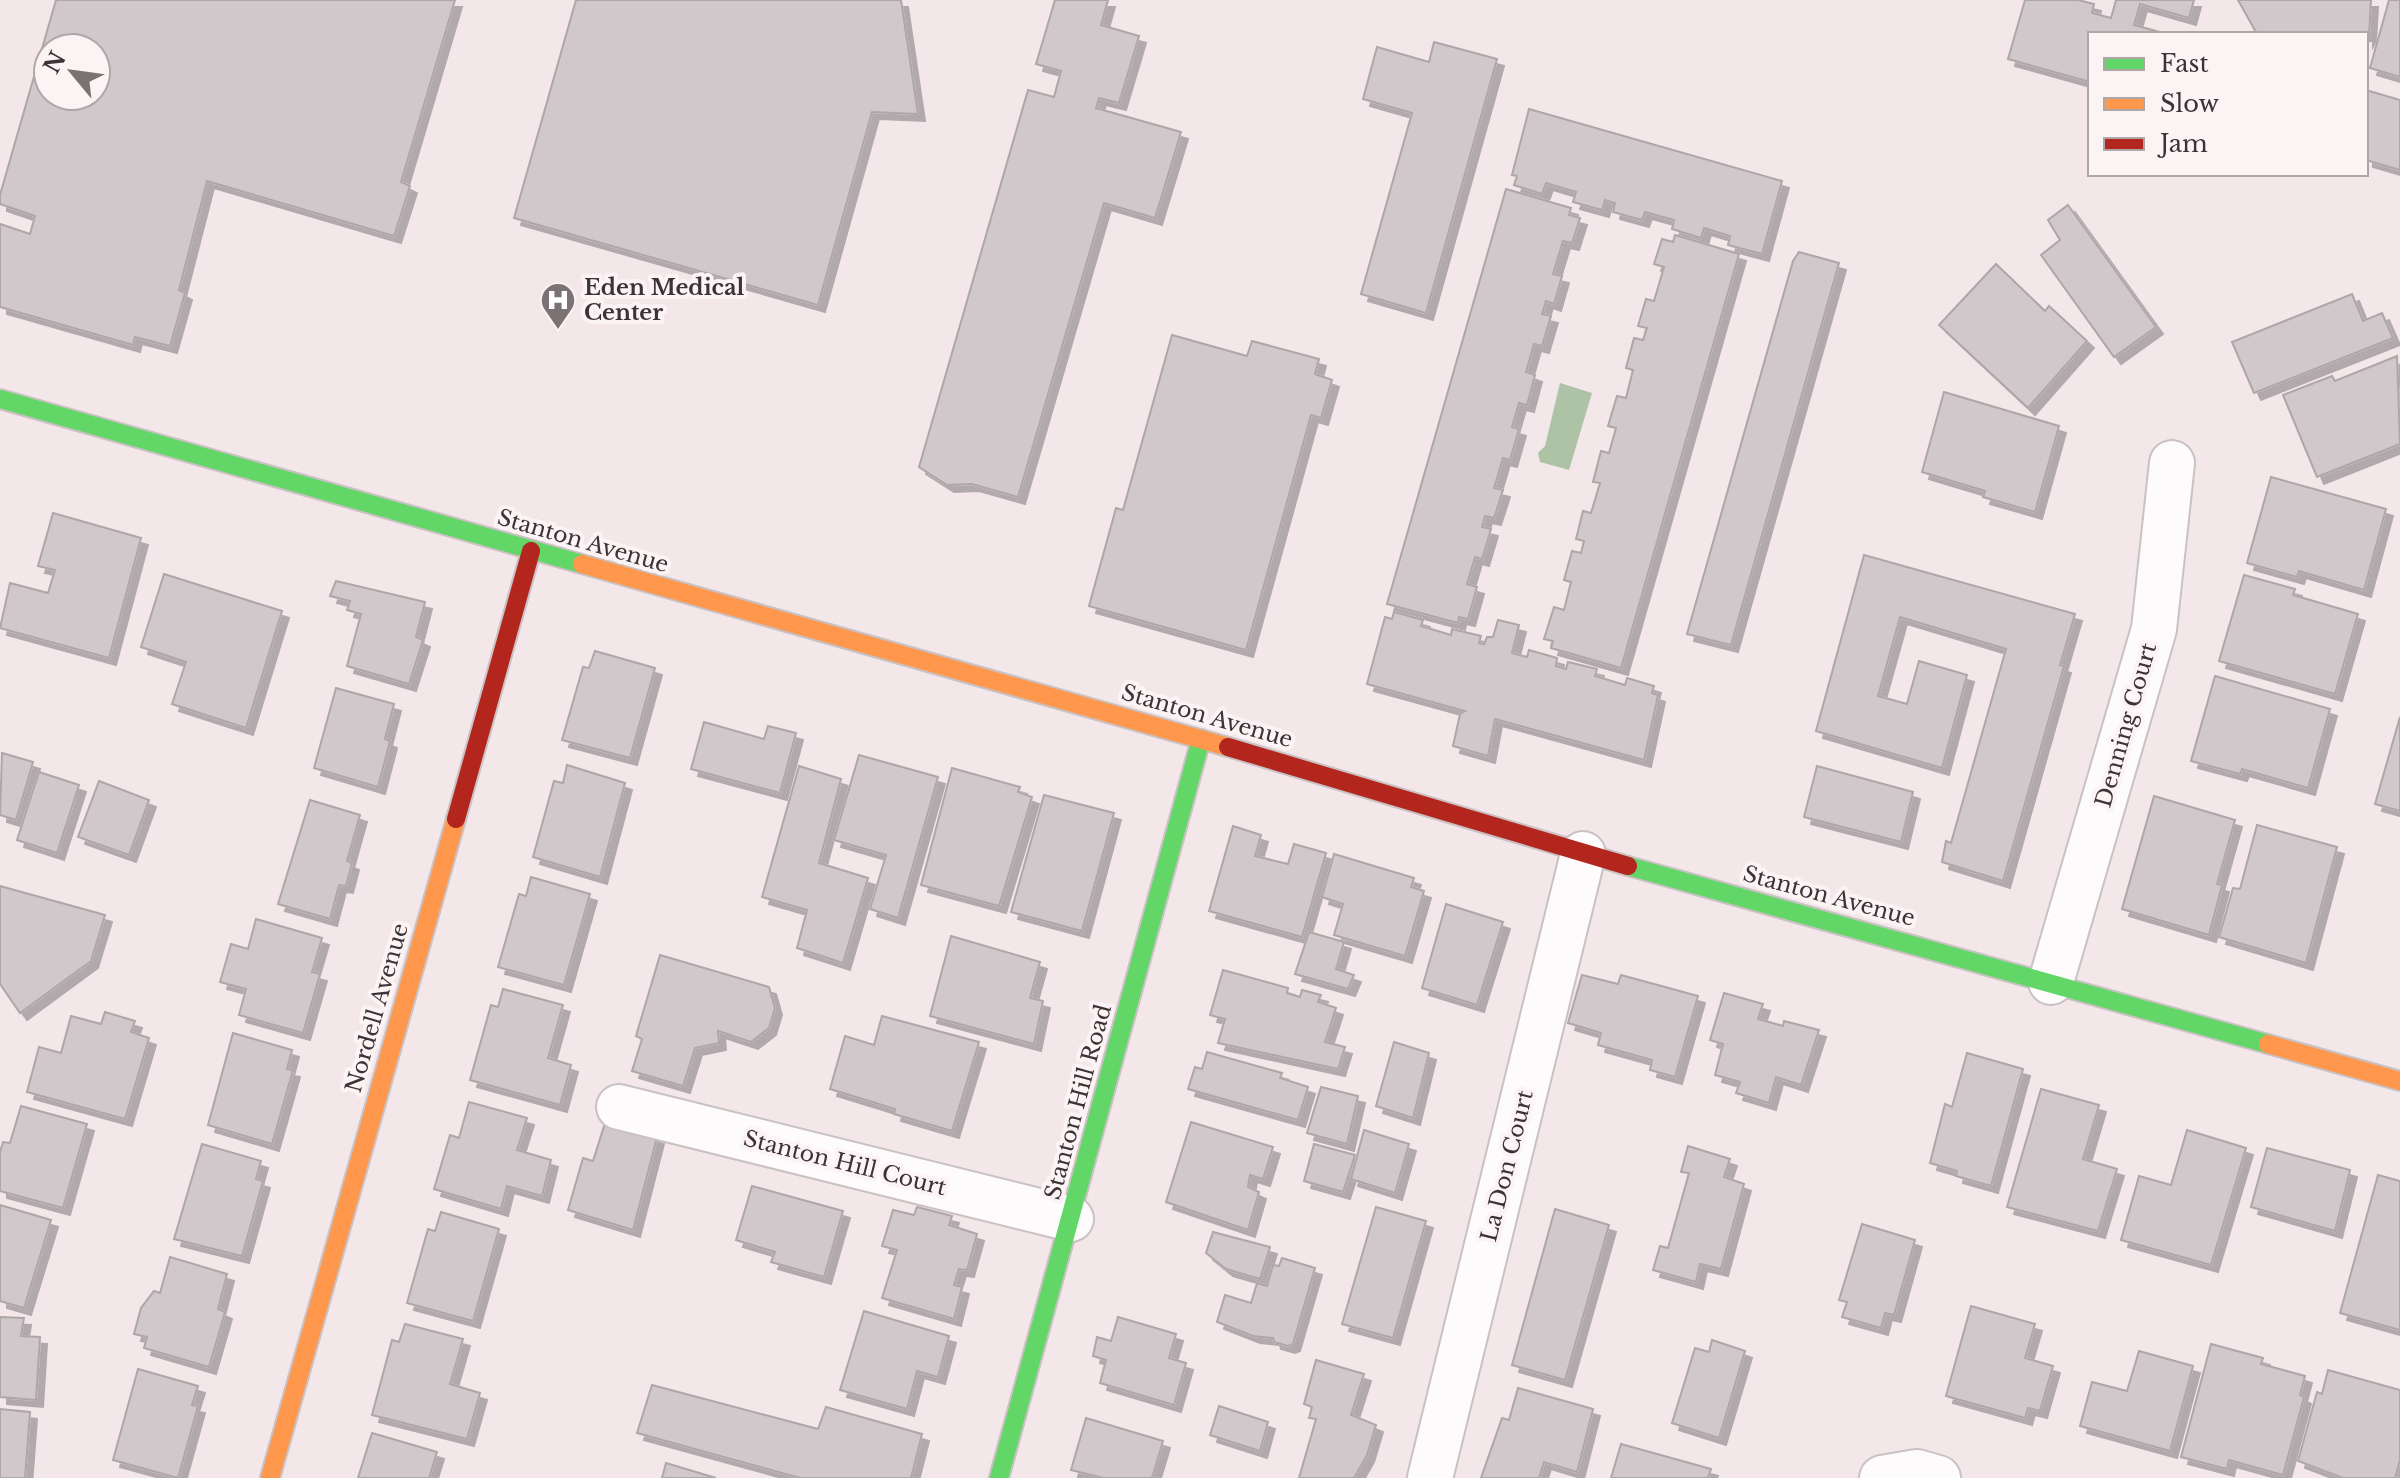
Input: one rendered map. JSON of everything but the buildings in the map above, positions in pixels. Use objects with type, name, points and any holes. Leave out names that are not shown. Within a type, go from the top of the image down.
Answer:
[{"type":"street","name":"Stanton Avenue","points":[[0,399],[1201,739],[1583,854],[2400,1081]]},
{"type":"street","name":"Denning Court","points":[[2051,982],[2154,629],[2172,463]]},
{"type":"street","name":"Nordell Avenue","points":[[270,1478],[531,551]]},
{"type":"street","name":"Stanton Hill Road","points":[[999,1478],[1201,739]]},
{"type":"street","name":"La Don Court","points":[[1430,1478],[1583,854]]},
{"type":"street","name":"Stanton Hill Court","points":[[619,1107],[1071,1219]]},
{"type":"street","points":[[1882,1478],[1917,1472],[1938,1478]]},
{"type":"shaded area","points":[[1560,383],[1592,393],[1569,470],[1540,462],[1538,453],[1545,446]]},
{"type":"traffic: fast","points":[[0,399],[582,564]]},
{"type":"traffic: fast","points":[[999,1478],[1201,739]]},
{"type":"traffic: fast","points":[[1628,866],[2268,1044]]},
{"type":"traffic: slow","points":[[582,564],[1228,747]]},
{"type":"traffic: slow","points":[[270,1478],[456,819]]},
{"type":"traffic: slow","points":[[2268,1044],[2400,1081]]},
{"type":"traffic: jam","points":[[456,819],[531,551]]},
{"type":"traffic: jam","points":[[1228,747],[1628,866]]},
{"type":"place","name":"Eden Medical Center","points":[[558,331]]}]
